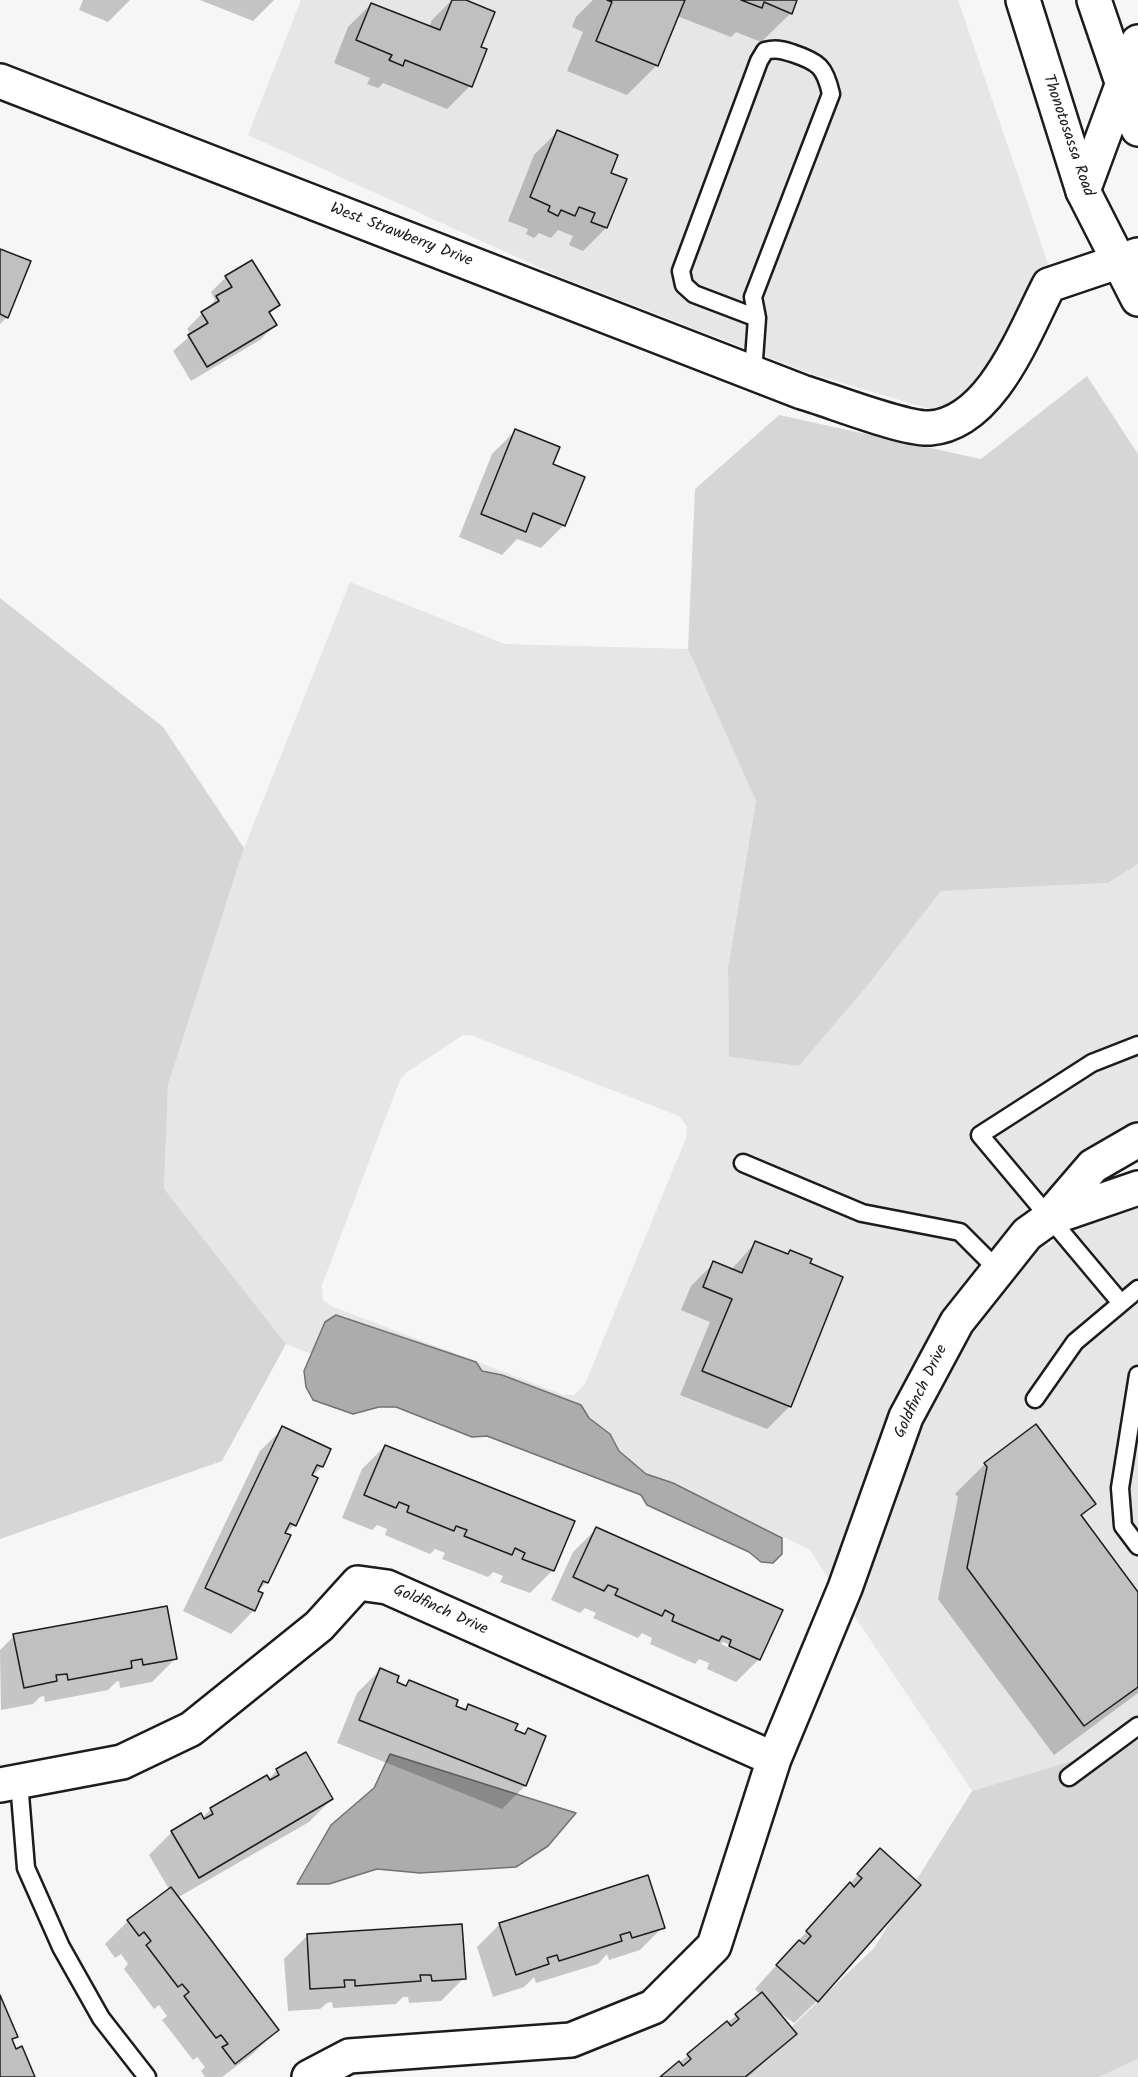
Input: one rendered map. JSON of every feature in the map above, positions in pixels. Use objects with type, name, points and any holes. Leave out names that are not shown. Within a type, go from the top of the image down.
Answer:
[{"type":"street","name":"Thonotosassa Road","points":[[1023,0],[1083,190],[1129,259],[1138,299]]},
{"type":"street","points":[[1095,0],[1121,85],[1138,129]]},
{"type":"street","points":[[1083,190],[1138,42]]},
{"type":"street","name":"West Strawberry Drive","points":[[0,81],[802,392],[894,421],[929,428],[955,422],[976,408],[1000,379],[1049,285],[1129,259]]},
{"type":"street","name":"Goldfinch Drive","points":[[309,2077],[349,2056],[572,2040],[653,2007],[714,1946],[774,1759],[845,1588],[906,1417],[957,1323],[1027,1234],[1048,1219],[1093,1166],[1138,1140]]},
{"type":"street","name":"Goldfinch Drive","points":[[1048,1219],[1138,1188]]},
{"type":"street","name":"Goldfinch Drive","points":[[9,1783],[122,1762],[191,1729],[319,1626],[358,1583],[387,1587],[774,1759]]},
{"type":"lane","points":[[753,373],[758,318],[753,297],[831,94],[827,78],[816,61],[775,48],[765,51],[759,61],[681,271],[684,285],[694,294],[758,318]]},
{"type":"lane","points":[[1121,1303],[1048,1219],[980,1135],[1092,1063],[1138,1045]]},
{"type":"lane","points":[[743,1163],[861,1213],[960,1232],[998,1270]]},
{"type":"lane","points":[[1035,1399],[1075,1342],[1138,1289]]},
{"type":"lane","points":[[1138,1375],[1120,1488],[1123,1526],[1138,1546]]},
{"type":"lane","points":[[1069,1778],[1138,1726]]},
{"type":"lane","points":[[9,1783],[26,1868],[61,1947],[100,2018],[147,2077]]},
{"type":"shaded area","points":[[301,0],[958,0],[1049,266],[1034,277],[986,368],[965,393],[950,403],[930,409],[809,373],[558,276],[248,135]]},
{"type":"shaded area","points":[[1087,376],[1138,454],[1138,864],[1108,883],[941,891],[867,986],[799,1066],[729,1057],[728,967],[756,801],[688,649],[695,489],[779,415],[981,459]]},
{"type":"shaded area","points":[[350,582],[505,644],[688,649],[756,801],[728,967],[729,1057],[799,1066],[867,986],[941,891],[1108,883],[1138,864],[1138,1120],[1085,1148],[1039,1202],[1027,1207],[1027,1211],[1014,1222],[942,1313],[889,1411],[829,1579],[810,1550],[673,1483],[646,1474],[619,1451],[610,1434],[589,1418],[502,1375],[482,1371],[476,1362],[336,1315],[325,1322],[311,1354],[286,1344],[164,1190],[168,1085],[244,848]],"holes":[[[463,1035],[473,1036],[679,1116],[687,1127],[686,1138],[585,1384],[574,1395],[564,1395],[331,1306],[323,1300],[322,1285],[400,1080],[407,1072]]]},
{"type":"shaded area","points":[[0,598],[163,727],[244,848],[168,1085],[164,1189],[286,1344],[222,1461],[0,1539]]},
{"type":"shaded area","points":[[1138,1208],[1138,1741],[972,1791],[853,1614],[922,1424],[971,1333],[1038,1248],[1045,1244],[1049,1246],[1057,1236]]},
{"type":"shaded area","points":[[336,1315],[476,1362],[482,1371],[502,1375],[581,1405],[589,1418],[610,1434],[619,1451],[646,1474],[673,1483],[782,1538],[782,1554],[773,1563],[761,1562],[749,1552],[647,1505],[641,1495],[487,1436],[472,1437],[396,1407],[379,1407],[353,1414],[313,1400],[306,1387],[304,1371],[325,1322]]},
{"type":"shaded area","points":[[1138,1741],[1138,2059],[1099,2077],[706,2077],[755,2062],[874,1948],[972,1791]]},
{"type":"shaded area","points":[[390,1754],[576,1813],[548,1846],[516,1867],[420,1873],[377,1869],[329,1884],[297,1884],[331,1825],[374,1788]]},
{"type":"shaded area","points":[[1138,2059],[1138,2077],[1099,2077]]},
{"type":"building","points":[[452,0],[466,0],[495,12],[481,47],[487,49],[472,87],[405,60],[403,66],[389,60],[392,55],[356,40],[371,3],[440,30]]},
{"type":"building","points":[[607,0],[685,0],[658,66],[596,41],[612,2]]},
{"type":"building","points":[[741,0],[797,0],[792,14],[764,2],[762,8]]},
{"type":"building","points":[[557,130],[618,155],[611,173],[627,179],[607,228],[591,222],[595,213],[579,207],[575,216],[561,210],[558,216],[548,211],[550,206],[530,197]]},
{"type":"building","points":[[0,249],[31,261],[8,318],[0,314]]},
{"type":"building","points":[[252,260],[280,305],[269,312],[277,325],[207,367],[188,335],[208,323],[201,312],[219,301],[216,296],[232,287],[225,276]]},
{"type":"building","points":[[515,429],[560,447],[553,464],[585,477],[565,526],[533,513],[526,532],[481,514]]},
{"type":"building","points":[[755,1241],[788,1254],[790,1250],[812,1259],[810,1263],[843,1277],[791,1407],[702,1371],[732,1299],[703,1287],[713,1261],[742,1273]]},
{"type":"building","points":[[1036,1424],[1096,1504],[1081,1515],[1138,1592],[1138,1687],[1084,1726],[967,1568],[987,1467],[984,1463]]},
{"type":"building","points":[[282,1426],[331,1449],[323,1467],[317,1465],[312,1475],[318,1478],[296,1526],[290,1523],[285,1533],[291,1535],[268,1583],[263,1581],[258,1591],[263,1593],[255,1611],[205,1588]]},
{"type":"building","points":[[385,1445],[575,1521],[554,1571],[522,1559],[525,1553],[515,1548],[512,1555],[464,1536],[467,1530],[456,1526],[454,1531],[407,1512],[409,1506],[399,1502],[396,1508],[364,1495]]},
{"type":"building","points":[[596,1527],[783,1610],[760,1660],[729,1646],[731,1640],[722,1636],[719,1641],[672,1621],[674,1615],[665,1610],[662,1616],[615,1595],[618,1589],[608,1585],[604,1591],[573,1577]]},
{"type":"building","points":[[167,1606],[177,1659],[143,1665],[142,1659],[131,1661],[132,1668],[68,1680],[67,1674],[56,1675],[57,1681],[24,1688],[13,1634]]},
{"type":"building","points":[[380,1668],[399,1676],[397,1682],[406,1686],[409,1680],[458,1700],[456,1706],[466,1710],[468,1704],[518,1724],[515,1730],[525,1734],[528,1728],[546,1736],[526,1786],[359,1720]]},
{"type":"building","points":[[306,1752],[333,1799],[199,1878],[171,1831],[201,1813],[204,1819],[213,1814],[210,1808],[267,1775],[270,1780],[279,1775],[276,1769]]},
{"type":"building","points":[[880,1848],[921,1885],[818,2002],[776,1965],[799,1940],[804,1944],[811,1936],[806,1931],[850,1882],[854,1887],[862,1878],[857,1874]]},
{"type":"building","points":[[648,1875],[665,1928],[632,1938],[630,1932],[620,1935],[622,1941],[559,1961],[557,1955],[547,1958],[549,1964],[516,1975],[499,1923]]},
{"type":"building","points":[[171,1887],[279,2030],[235,2064],[222,2047],[228,2044],[221,2035],[216,2038],[184,1996],[189,1992],[182,1984],[178,1987],[146,1945],[151,1941],[144,1932],[139,1936],[127,1920]]},
{"type":"building","points":[[462,1924],[466,1979],[432,1981],[431,1975],[420,1975],[421,1981],[355,1986],[355,1980],[344,1980],[345,1987],[310,1989],[307,1934]]},
{"type":"building","points":[[762,1992],[797,2034],[745,2077],[660,2077],[679,2061],[683,2066],[691,2059],[687,2054],[727,2021],[731,2026],[739,2019],[735,2014]]},
{"type":"building","points":[[0,1995],[18,2037],[12,2039],[16,2049],[22,2046],[35,2077],[0,2077]]}]
